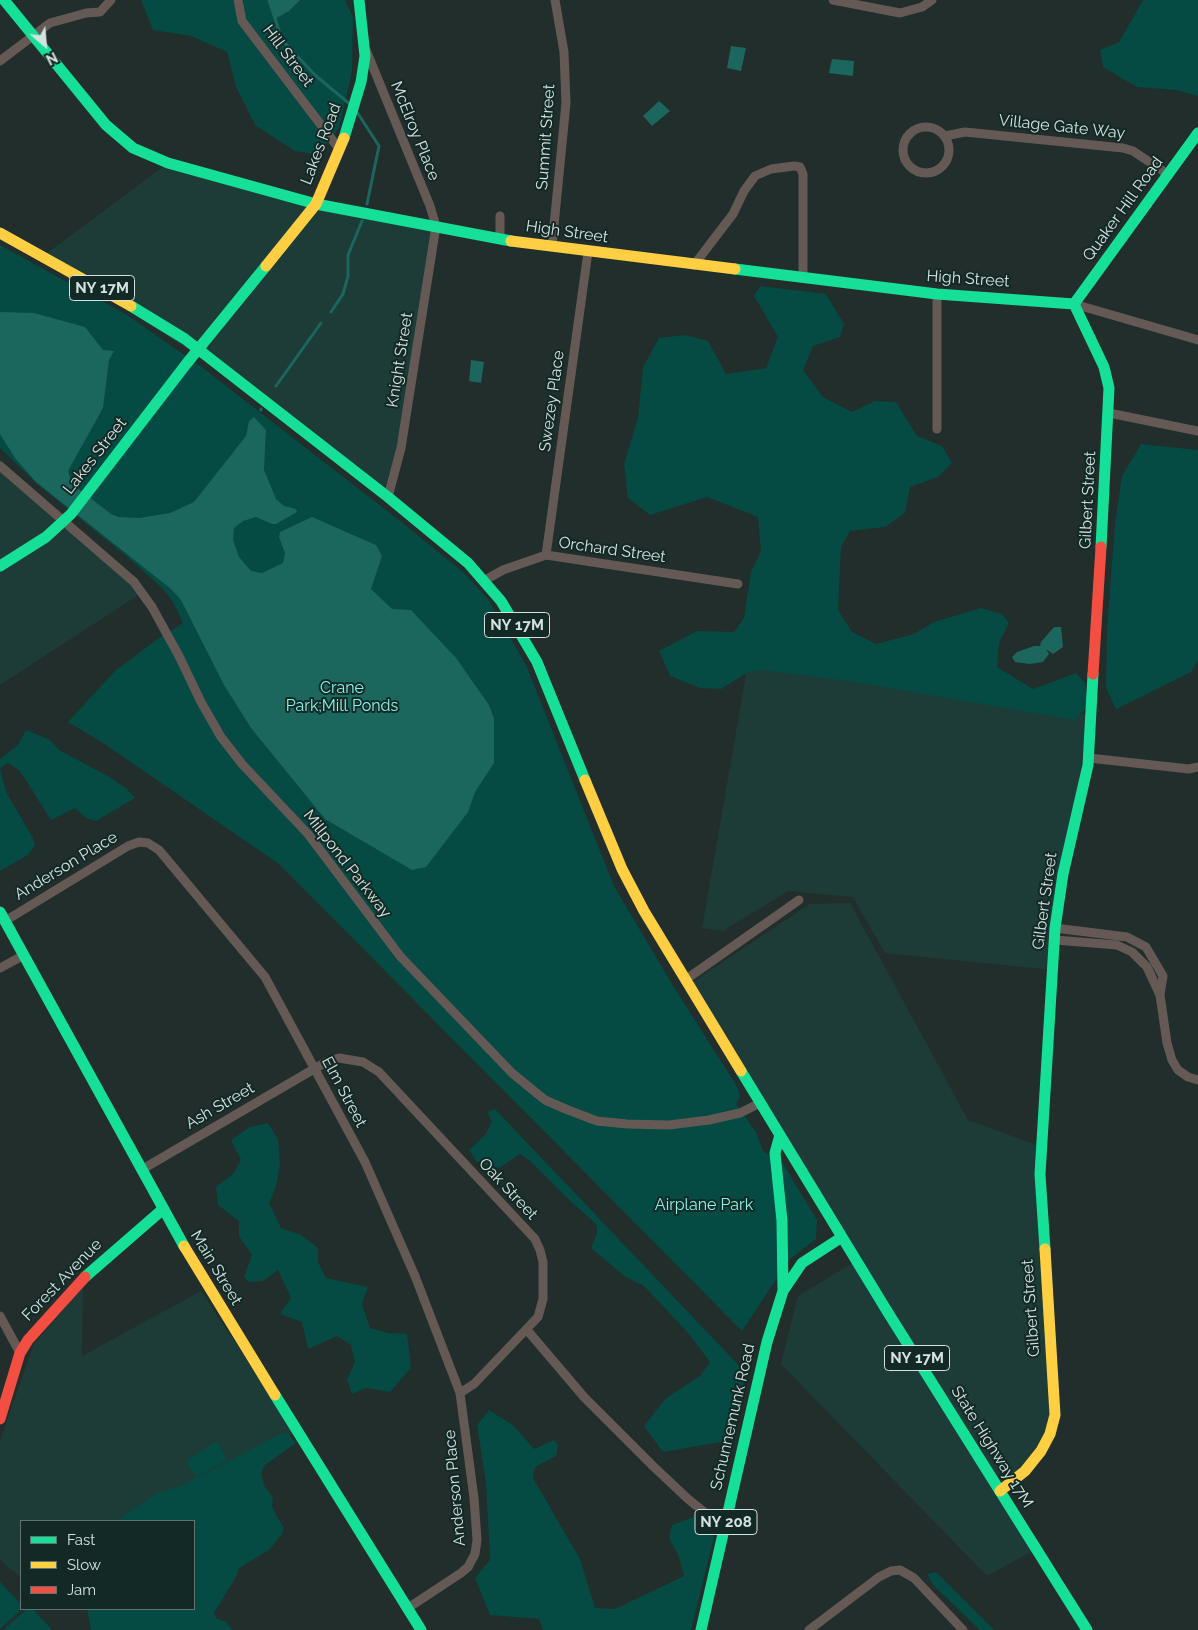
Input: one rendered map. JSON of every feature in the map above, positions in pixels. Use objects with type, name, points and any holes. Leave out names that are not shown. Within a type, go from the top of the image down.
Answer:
[{"type":"street","name":"High Street","points":[[4,0],[106,125],[133,148],[168,163],[316,204],[500,239],[588,252],[937,294],[1074,304],[1198,340]]},
{"type":"street","points":[[0,61],[50,22],[86,13],[100,12],[111,0]]},
{"type":"street","name":"Hill Street","points":[[238,0],[242,21],[340,150]]},
{"type":"street","name":"Lakes Road","points":[[200,350],[316,204],[340,150],[361,82],[365,48],[359,0]]},
{"type":"street","points":[[555,1],[565,0]]},
{"type":"street","points":[[833,0],[900,13],[922,7],[932,0]]},
{"type":"street","name":"Summit Street","points":[[552,246],[566,103],[564,52],[555,1]]},
{"type":"street","name":"McElroy Place","points":[[365,48],[430,206],[436,226]]},
{"type":"street","name":"Village Gate Way","points":[[945,136],[948,143],[948,158],[939,169],[925,174],[911,168],[906,162],[903,147],[905,140],[916,129],[932,128],[945,136],[965,132],[1123,148],[1133,151],[1169,175]]},
{"type":"street","name":"Quaker Hill Road","points":[[1074,304],[1198,134]]},
{"type":"street","points":[[694,265],[733,214],[744,191],[755,176],[772,169],[794,166],[800,168],[803,174],[803,278]]},
{"type":"street","points":[[500,216],[500,239]]},
{"type":"street","name":"Knight Street","points":[[388,497],[401,448],[436,226]]},
{"type":"street","name":"NY 17M","points":[[0,232],[141,310],[200,350],[388,497],[468,563],[485,580],[518,626],[537,662],[622,868],[644,911],[760,1103]]},
{"type":"street","name":"Swezey Place","points":[[546,555],[588,252]]},
{"type":"street","points":[[937,294],[937,429]]},
{"type":"street","name":"Gilbert Street","points":[[1000,1491],[1024,1471],[1041,1452],[1050,1434],[1055,1415],[1040,1174],[1055,934],[1063,874],[1088,758],[1109,413],[1108,388],[1104,366],[1074,304]]},
{"type":"street","name":"Lakes Street","points":[[0,566],[46,537],[68,517],[200,350]]},
{"type":"street","points":[[1109,413],[1198,431]]},
{"type":"street","name":"Millpond Parkway","points":[[0,466],[68,517],[134,582],[152,607],[180,656],[201,702],[221,737],[242,764],[308,834],[400,956],[512,1073],[545,1100],[597,1121],[669,1125],[709,1120],[740,1113],[760,1103]]},
{"type":"street","name":"Orchard Street","points":[[485,580],[503,570],[546,555],[738,584]]},
{"type":"street","points":[[1088,758],[1189,769],[1198,767]]},
{"type":"street","name":"Anderson Place","points":[[3,916],[124,848],[132,844],[145,842]]},
{"type":"street","name":"Elm Street","points":[[145,842],[159,850],[265,977],[365,1162],[390,1215],[460,1393]]},
{"type":"street","points":[[685,980],[799,900]]},
{"type":"street","name":"Main Street","points":[[3,916],[162,1210],[421,1630]]},
{"type":"street","points":[[1055,934],[1112,934],[1137,941],[1146,947],[1160,968],[1162,976],[1160,995],[1167,1043],[1172,1060],[1178,1070],[1188,1077],[1198,1080]]},
{"type":"street","points":[[0,968],[24,955]]},
{"type":"street","name":"Oak Street","points":[[314,1068],[339,1058],[363,1062],[379,1072],[535,1239],[543,1262],[543,1299],[538,1316],[527,1330],[474,1384],[460,1393]]},
{"type":"street","name":"Ash Street","points":[[141,1170],[314,1068]]},
{"type":"street","name":"State Highway 17M","points":[[760,1103],[1087,1630]]},
{"type":"street","points":[[780,1135],[775,1153],[782,1221],[783,1291]]},
{"type":"street","name":"Forest Avenue","points":[[0,1419],[20,1353],[50,1313],[94,1267],[162,1210]]},
{"type":"street","name":"Schunnemunk Road","points":[[701,1630],[767,1342],[783,1291],[802,1264],[842,1237]]},
{"type":"street","points":[[0,1316],[20,1353]]},
{"type":"street","points":[[527,1330],[584,1397],[661,1473],[724,1528]]},
{"type":"street","name":"Anderson Place","points":[[408,1608],[468,1568],[475,1554],[477,1540],[474,1498],[460,1393]]},
{"type":"street","points":[[809,1630],[876,1580],[891,1572],[900,1570],[914,1578],[963,1630]]},
{"type":"shaded area","points":[[269,0],[300,0],[289,11],[275,19]]},
{"type":"shaded area","points":[[731,46],[746,48],[741,71],[727,68]]},
{"type":"shaded area","points":[[832,59],[854,61],[853,76],[829,73]]},
{"type":"shaded area","points":[[659,101],[670,111],[652,126],[643,116]]},
{"type":"shaded area","points":[[168,163],[436,226],[388,497],[257,394],[43,256]]},
{"type":"shaded area","points":[[0,312],[34,313],[85,327],[103,350],[114,351],[109,360],[103,408],[68,471],[72,484],[111,514],[119,517],[140,518],[170,513],[194,502],[246,436],[249,421],[254,417],[266,430],[264,470],[276,499],[284,506],[296,509],[297,512],[276,524],[256,517],[243,521],[234,528],[233,540],[239,557],[251,571],[262,573],[283,563],[285,553],[279,537],[280,532],[312,517],[376,545],[382,556],[371,589],[392,609],[411,610],[456,658],[489,705],[494,719],[494,763],[475,792],[468,812],[426,867],[412,870],[325,819],[251,728],[224,685],[181,600],[171,589],[36,482],[15,458],[0,434]]},
{"type":"shaded area","points":[[471,360],[484,362],[481,383],[469,381]]},
{"type":"shaded area","points":[[0,459],[122,569],[143,592],[0,685]]},
{"type":"shaded area","points":[[1054,627],[1061,627],[1063,647],[1053,654],[1046,649],[1049,654],[1043,662],[1030,664],[1015,662],[1012,657],[1017,652],[1034,646],[1040,646],[1041,642]]},
{"type":"shaded area","points":[[748,663],[1088,715],[1053,970],[885,953],[853,897],[788,891],[723,931],[702,928]]},
{"type":"shaded area","points":[[850,903],[968,1120],[1042,1147],[1050,1435],[1000,1491],[1036,1549],[987,1576],[781,1364],[798,1296],[856,1261],[688,985],[810,904]]},
{"type":"shaded area","points":[[83,1287],[82,1356],[201,1291],[295,1433],[138,1520],[20,1520],[20,1577],[0,1560],[0,1440],[34,1344]]},
{"type":"green space","points":[[141,0],[269,0],[275,19],[289,11],[300,0],[345,0],[353,17],[352,72],[339,128],[318,155],[295,151],[256,126],[236,87],[227,52],[191,36],[153,30]]},
{"type":"green space","points":[[1143,0],[1198,0],[1198,96],[1176,90],[1137,87],[1103,67],[1100,50],[1119,42]]},
{"type":"green space","name":"Crane Park;Mill Ponds","points":[[0,245],[127,315],[203,368],[399,520],[463,572],[488,599],[526,665],[614,886],[675,989],[738,1088],[740,1097],[736,1104],[756,1132],[763,1151],[784,1165],[817,1220],[816,1239],[789,1260],[742,1331],[279,864],[103,743],[68,722],[116,670],[159,638],[183,623],[173,602],[163,589],[131,560],[37,484],[0,448]]},
{"type":"green space","points":[[760,286],[826,294],[844,324],[840,337],[813,346],[803,370],[823,397],[852,412],[875,401],[896,402],[917,436],[942,446],[952,463],[938,477],[910,487],[905,513],[885,527],[850,531],[841,547],[838,610],[852,632],[876,644],[914,634],[934,622],[981,608],[1002,614],[1009,623],[999,643],[997,667],[1033,689],[1076,673],[1085,683],[1087,707],[1075,720],[849,681],[762,670],[748,672],[721,689],[700,688],[670,676],[659,651],[697,631],[734,632],[744,618],[751,572],[761,551],[758,517],[707,497],[650,515],[628,498],[624,464],[638,418],[643,367],[659,338],[685,335],[708,341],[726,374],[766,368],[778,337],[754,296]]},
{"type":"green space","points":[[1141,444],[1198,450],[1198,660],[1191,672],[1116,709],[1106,688],[1107,629],[1115,524],[1122,476]]},
{"type":"green space","points":[[26,730],[50,740],[59,750],[126,788],[135,798],[96,821],[86,818],[75,808],[51,820],[20,771],[8,763],[0,768],[0,759],[18,745]]},
{"type":"green space","points":[[0,769],[6,792],[33,838],[35,845],[28,855],[0,871]]},
{"type":"green space","points":[[495,1109],[746,1373],[731,1432],[721,1442],[663,1452],[644,1426],[666,1398],[700,1376],[710,1362],[689,1334],[644,1286],[624,1276],[591,1248],[597,1233],[596,1224],[530,1161],[520,1154],[499,1168],[477,1162],[469,1150],[485,1135],[492,1122],[487,1112]]},
{"type":"green space","points":[[268,1123],[278,1139],[280,1164],[276,1187],[269,1203],[281,1228],[301,1235],[318,1248],[318,1262],[326,1278],[368,1287],[362,1304],[370,1328],[389,1333],[407,1334],[411,1368],[390,1392],[366,1388],[352,1394],[347,1379],[355,1362],[351,1345],[337,1336],[308,1349],[302,1322],[280,1314],[291,1298],[278,1270],[263,1281],[249,1282],[244,1277],[252,1255],[239,1236],[239,1221],[218,1205],[216,1187],[233,1174],[241,1160],[231,1140],[250,1127]]},
{"type":"green space","points":[[489,1410],[514,1426],[534,1449],[554,1440],[558,1445],[556,1456],[535,1467],[533,1478],[580,1559],[595,1608],[615,1609],[684,1576],[679,1557],[669,1538],[672,1525],[694,1517],[714,1537],[691,1630],[543,1630],[539,1619],[490,1615],[475,1578],[490,1560],[486,1483],[477,1425]]},
{"type":"green space","points":[[287,1433],[296,1443],[265,1465],[261,1474],[265,1487],[273,1497],[272,1506],[284,1528],[282,1534],[269,1550],[239,1568],[237,1575],[214,1613],[216,1618],[226,1622],[233,1630],[91,1630],[87,1610],[195,1610],[195,1520],[118,1520],[157,1493],[181,1486],[278,1435]]},
{"type":"green space","points":[[217,1441],[227,1460],[196,1477],[186,1461]]},
{"type":"green space","points":[[936,1572],[994,1630],[980,1630],[933,1585],[927,1574]]},
{"type":"green space","points":[[0,1582],[20,1603],[21,1610],[0,1629]]},
{"type":"green space","points":[[26,1610],[34,1610],[52,1630],[3,1630]]},
{"type":"waterway","points":[[269,0],[282,40],[316,76],[351,105]]},
{"type":"waterway","points":[[357,112],[379,146],[367,204]]},
{"type":"waterway","points":[[331,312],[343,294],[348,276],[348,255],[362,221]]},
{"type":"waterway","points":[[276,386],[321,323]]},
{"type":"traffic: fast","points":[[4,0],[106,125],[133,148],[168,163],[316,204],[511,241]]},
{"type":"traffic: fast","points":[[344,138],[361,82],[365,56],[359,0]]},
{"type":"traffic: fast","points":[[1074,304],[1198,133]]},
{"type":"traffic: fast","points":[[0,566],[46,537],[71,514],[187,363],[266,266]]},
{"type":"traffic: fast","points":[[735,269],[937,294],[1074,304]]},
{"type":"traffic: fast","points":[[1074,304],[1104,367],[1109,388],[1101,547]]},
{"type":"traffic: fast","points":[[131,306],[185,339],[388,497],[468,563],[501,601],[537,662],[585,780]]},
{"type":"traffic: fast","points":[[1045,1249],[1040,1174],[1055,928],[1063,874],[1088,765],[1093,674]]},
{"type":"traffic: fast","points":[[0,912],[184,1246]]},
{"type":"traffic: fast","points":[[741,1071],[887,1311],[1087,1630]]},
{"type":"traffic: fast","points":[[780,1135],[775,1153],[782,1221],[783,1291]]},
{"type":"traffic: fast","points":[[85,1277],[162,1210]]},
{"type":"traffic: fast","points":[[701,1630],[767,1342],[783,1291],[802,1263],[842,1237]]},
{"type":"traffic: fast","points":[[275,1395],[421,1630]]},
{"type":"traffic: slow","points":[[266,266],[316,204],[344,138]]},
{"type":"traffic: slow","points":[[0,233],[131,306]]},
{"type":"traffic: slow","points":[[511,241],[735,269]]},
{"type":"traffic: slow","points":[[585,780],[622,869],[644,911],[741,1071]]},
{"type":"traffic: slow","points":[[184,1246],[275,1395]]},
{"type":"traffic: slow","points":[[1000,1491],[1025,1471],[1041,1451],[1050,1434],[1055,1415],[1045,1249]]},
{"type":"traffic: jam","points":[[1093,674],[1101,547]]},
{"type":"traffic: jam","points":[[0,1419],[20,1353],[28,1340],[85,1277]]},
{"type":"park label","name":"Airplane Park","points":[[704,1205]]}]
